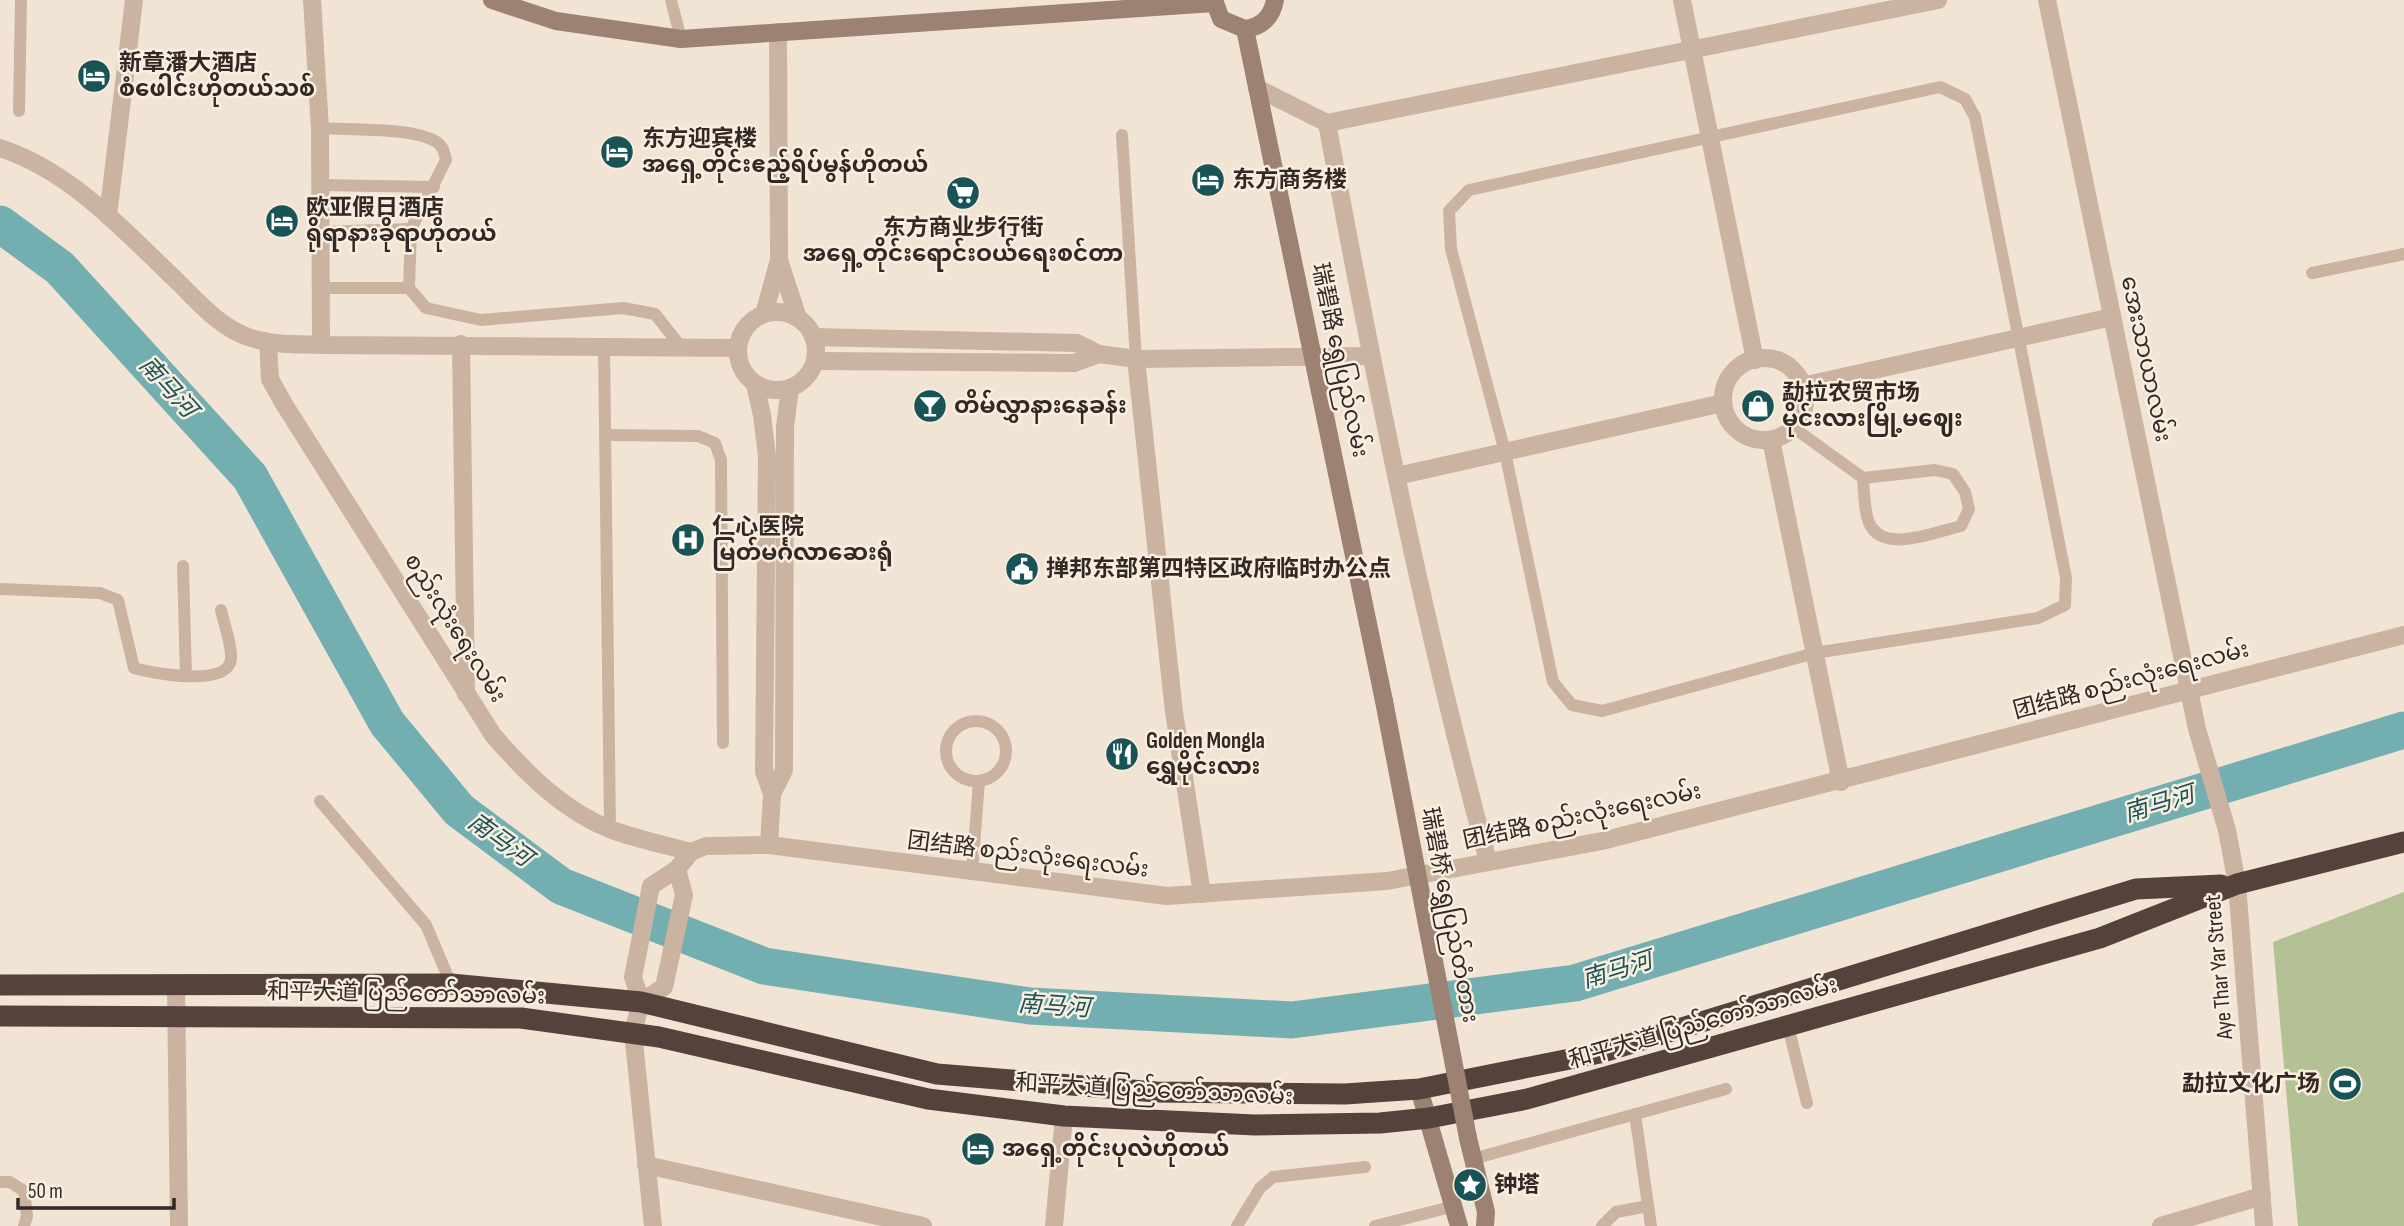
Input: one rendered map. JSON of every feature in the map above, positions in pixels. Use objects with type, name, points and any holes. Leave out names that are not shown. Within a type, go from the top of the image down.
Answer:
[{"type":"highway","name":"和平大道 ပြည်တော်သာလမ်း","points":[[0,1016],[521,1018],[632,1032],[928,1099],[1064,1116],[1255,1125],[1380,1123],[1429,1118],[1527,1099],[2100,938],[2237,884],[2404,842]]},
{"type":"highway","name":"和平大道 ပြည်တော်သာလမ်း","points":[[0,985],[451,984],[642,1002],[937,1074],[1156,1091],[1345,1094],[1419,1089],[1600,1053],[2136,889],[2237,884]]},
{"type":"street","points":[[108,216],[134,0]]},
{"type":"street","points":[[312,0],[320,128],[321,345]]},
{"type":"street","points":[[492,0],[556,21],[681,39],[1214,2],[1221,19],[1245,29],[1262,24],[1273,10],[1275,0]]},
{"type":"street","points":[[1682,0],[1755,360]]},
{"type":"street","points":[[1257,88],[1327,123],[1938,0]]},
{"type":"street","name":"အေးသာယာလမ်း","points":[[2046,0],[2197,729]]},
{"type":"street","name":"瑞碧路 ရွှေပြည်လမ်း","points":[[1245,29],[1384,701]]},
{"type":"street","points":[[764,314],[779,260],[778,32]]},
{"type":"street","points":[[1327,123],[1370,356],[1457,748],[1488,861]]},
{"type":"street","points":[[0,148],[57,174],[108,216],[216,319],[250,338],[268,342],[321,345],[738,348]]},
{"type":"street","points":[[779,260],[798,318],[813,337],[816,360],[810,373],[790,388],[768,389],[755,383],[745,373],[738,348],[747,327],[764,314],[785,313],[798,318]]},
{"type":"street","points":[[1802,386],[2112,317]]},
{"type":"street","points":[[813,337],[1077,343],[1099,354],[1136,359],[1370,356]]},
{"type":"street","name":"စည်းလုံးရေးလမ်း","points":[[268,342],[270,379],[279,396],[493,735],[550,794],[610,829],[691,852]]},
{"type":"street","points":[[461,344],[466,696]]},
{"type":"street","points":[[816,360],[1074,363],[1099,354]]},
{"type":"street","points":[[1136,359],[1174,712],[1202,894]]},
{"type":"street","points":[[1755,360],[1781,362],[1792,369],[1802,386],[1805,404],[1794,428],[1772,440],[1747,436],[1736,429],[1723,403],[1727,383],[1734,372],[1755,360]]},
{"type":"street","points":[[755,383],[767,456],[764,772],[772,794]]},
{"type":"street","points":[[769,845],[772,794],[784,769],[785,427],[790,388]]},
{"type":"street","points":[[1397,476],[1723,403]]},
{"type":"street","points":[[1772,440],[1841,782]]},
{"type":"street","name":"团结路 စည်းလုံးရေးလမ်း","points":[[691,852],[706,846],[726,844],[769,845],[1167,896],[1387,881],[1602,841],[1841,782],[2404,635]]},
{"type":"street","name":"瑞碧桥 ရွှေပြည်တံတား","points":[[1384,701],[1473,1159]]},
{"type":"street","name":"Aye Thar Yar Street","points":[[2197,729],[2227,830],[2237,884],[2264,1226]]},
{"type":"street","points":[[642,1002],[633,977],[652,886],[677,869],[691,852]]},
{"type":"street","points":[[653,1226],[632,1032],[642,1002],[664,987],[684,895],[677,869]]},
{"type":"street","points":[[176,986],[179,1017],[180,1226]]},
{"type":"street","points":[[1419,1089],[1451,1207],[1459,1226]]},
{"type":"street","points":[[1054,1226],[1064,1116]]},
{"type":"street","points":[[1473,1159],[1486,1212],[1485,1226]]},
{"type":"street","points":[[646,1165],[923,1226]]},
{"type":"street","points":[[2161,1226],[2262,1196]]},
{"type":"lane","points":[[19,111],[21,0]]},
{"type":"lane","points":[[671,0],[681,39]]},
{"type":"lane","points":[[1940,87],[1965,99],[1975,117],[2021,337],[2066,578],[2065,605],[2038,618],[1815,653],[1602,710],[1572,705],[1553,682],[1505,452],[1451,249],[1449,211],[1469,190],[1710,139],[1940,87]]},
{"type":"lane","points":[[320,128],[409,134],[436,141],[444,149],[446,160],[411,229],[409,288],[426,308],[481,320],[623,308],[654,314],[681,347]]},
{"type":"lane","points":[[1122,135],[1136,359]]},
{"type":"lane","points":[[320,185],[434,187]]},
{"type":"lane","points":[[320,232],[411,229]]},
{"type":"lane","points":[[2312,273],[2404,254]]},
{"type":"lane","points":[[321,288],[409,288]]},
{"type":"lane","points":[[604,346],[610,829]]},
{"type":"lane","points":[[1794,428],[1863,478],[1935,470],[1953,474],[1965,492],[1969,509],[1961,526],[1894,541],[1877,535],[1867,519],[1863,478]]},
{"type":"lane","points":[[605,435],[698,436],[715,443],[721,460],[723,743]]},
{"type":"lane","points":[[183,566],[186,676]]},
{"type":"lane","points":[[0,589],[100,593],[118,600],[134,668],[161,675],[216,674],[227,667],[231,659],[221,610]]},
{"type":"lane","points":[[976,721],[997,730],[1006,750],[999,771],[979,781],[956,774],[946,753],[954,731],[976,721]]},
{"type":"lane","points":[[972,873],[979,781]]},
{"type":"lane","points":[[320,801],[426,925],[451,984]]},
{"type":"lane","points":[[1788,1026],[1807,1103]]},
{"type":"lane","points":[[1473,1159],[1726,1089]]},
{"type":"lane","points":[[1635,1114],[1651,1226]]},
{"type":"lane","points":[[1237,1226],[1260,1188],[1273,1177],[1365,1167]]},
{"type":"lane","points":[[0,1182],[10,1182],[24,1191],[27,1216],[24,1226]]},
{"type":"lane","points":[[1602,1226],[1616,1212],[1648,1206]]},
{"type":"lane","points":[[1375,1226],[1451,1207]]},
{"type":"green space","name":"勐拉文化广场","points":[[2404,892],[2404,1226],[2298,1226],[2273,942]]},
{"type":"waterway","name":"南马河","points":[[0,224],[60,268],[250,477],[387,723],[459,810],[561,886],[764,966],[1030,1006],[1292,1020],[1575,983],[2404,730]]},
{"type":"place","name":"新章潘大酒店 စံဖေါင်းဟိုတယ်သစ်","points":[[94,76]]},
{"type":"place","name":"东方迎宾楼 အရှေ့တိုင်းဧည့်ရိပ်မွန်ဟိုတယ်","points":[[617,152]]},
{"type":"place","name":"东方商务楼","points":[[1208,180]]},
{"type":"place","name":"东方商业步行街 အရှေ့တိုင်းရောင်းဝယ်ရေးစင်တာ","points":[[963,193]]},
{"type":"place","name":"欧亚假日酒店 ရိုရာနားခိုရာဟိုတယ်","points":[[282,221]]},
{"type":"place","name":"တိမ်လွှာနားနေခန်း","points":[[930,406]]},
{"type":"place","name":"勐拉农贸市场 မိုင်းလားမြို့မဈေး","points":[[1758,406]]},
{"type":"place","name":"仁心医院 မြတ်မင်္ဂလာဆေးရုံ","points":[[688,540]]},
{"type":"place","name":"掸邦东部第四特区政府临时办公点","points":[[1022,569]]},
{"type":"place","name":"Golden Mongla ရွှေမိုင်းလား","points":[[1122,754]]},
{"type":"place","name":"勐拉文化广场","points":[[2345,1084]]},
{"type":"place","name":"အရှေ့တိုင်းပုလဲဟိုတယ်","points":[[978,1149]]},
{"type":"place","name":"钟塔","points":[[1470,1185]]}]
